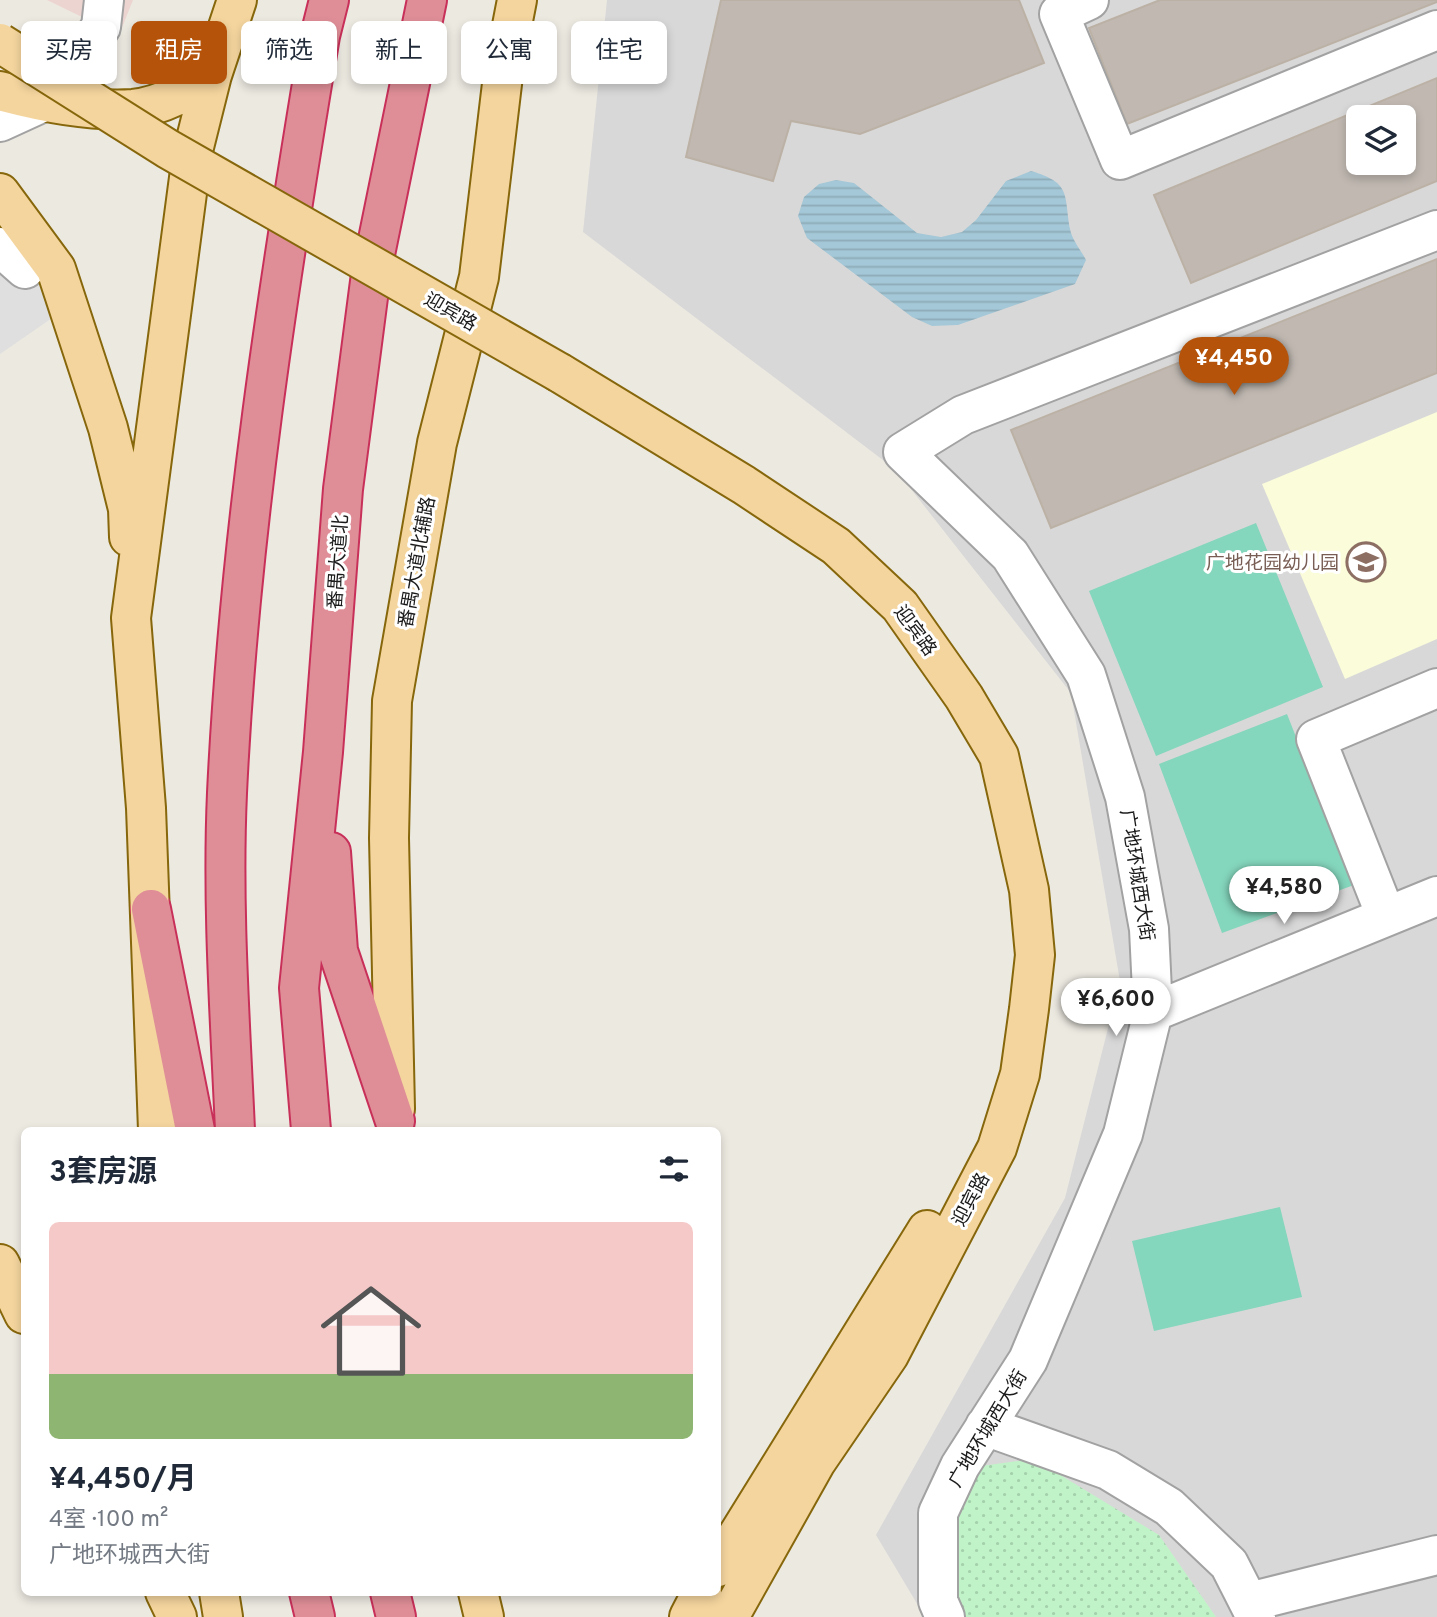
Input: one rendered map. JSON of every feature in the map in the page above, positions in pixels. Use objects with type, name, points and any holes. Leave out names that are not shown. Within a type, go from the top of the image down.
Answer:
[{"type":"highway","points":[[235,1127],[225,896],[227,794],[248,527],[282,261],[320,36],[329,0]]},
{"type":"highway","name":"番禺大道北","points":[[311,1127],[299,988],[323,752],[343,489],[371,274],[427,0]]},
{"type":"highway","points":[[323,752],[338,951],[396,1126]]},
{"type":"highway","points":[[151,909],[194,1127]]},
{"type":"highway","points":[[310,1596],[315,1617]]},
{"type":"highway","points":[[391,1596],[396,1617]]},
{"type":"main road","points":[[227,30],[237,0]]},
{"type":"main road","name":"番禺大道北辅路","points":[[396,1126],[389,838],[392,701],[437,443],[479,276],[504,66],[517,0]]},
{"type":"main road","name":"迎宾路","points":[[0,43],[169,149],[560,373],[744,485],[836,546],[900,606],[964,697],[999,756],[1030,890],[1035,955],[1020,1074],[997,1148],[889,1355],[816,1462],[729,1617]]},
{"type":"main road","points":[[0,91],[92,108],[134,109],[182,94],[198,84]]},
{"type":"main road","points":[[131,618],[192,155],[210,84]]},
{"type":"main road","points":[[0,193],[56,269],[104,416],[128,509],[131,618],[151,909],[158,1127]]},
{"type":"main road","points":[[721,1562],[922,1241],[999,1095],[1029,1009]]},
{"type":"main road","points":[[0,1265],[21,1308]]},
{"type":"main road","points":[[167,1596],[177,1617]]},
{"type":"main road","points":[[220,1596],[223,1617]]},
{"type":"main road","points":[[479,1596],[484,1617]]},
{"type":"main road","points":[[689,1617],[700,1596]]},
{"type":"street","points":[[0,122],[48,100],[101,27],[104,0]]},
{"type":"street","points":[[1089,0],[1059,14],[1120,160],[1437,30]]},
{"type":"street","name":"广地环城西大街","points":[[945,1617],[938,1601],[938,1513],[960,1466],[1028,1360],[1123,1134],[1153,1012],[1149,929],[1125,797],[1086,675],[1010,555],[903,452],[963,415],[1437,230]]},
{"type":"street","points":[[1386,916],[1316,739],[1437,688]]},
{"type":"street","points":[[1153,1012],[1437,896]]},
{"type":"street","points":[[985,1426],[1108,1470],[1168,1507],[1229,1564],[1252,1610],[1437,1555]]},
{"type":"shaded area","points":[[47,0],[133,0],[119,35],[117,21],[90,21]]},
{"type":"shaded area","points":[[607,0],[1437,0],[1437,1617],[925,1617],[876,1535],[1065,1198],[1120,981],[1071,693],[896,470],[583,232],[598,84],[667,84],[667,21],[605,21]]},
{"type":"shaded area","points":[[0,212],[15,231],[55,316],[0,354]]},
{"type":"shaded area","name":"广地花园幼儿园","points":[[1437,412],[1437,639],[1345,679],[1262,484]]},
{"type":"green space","points":[[1256,523],[1323,687],[1156,756],[1089,591]]},
{"type":"green space","points":[[1287,714],[1354,885],[1222,933],[1159,764]]},
{"type":"green space","points":[[1280,1207],[1302,1297],[1154,1331],[1132,1241]]},
{"type":"green space","points":[[1034,1459],[1159,1535],[1216,1617],[962,1617],[950,1596],[953,1518],[981,1466]]},
{"type":"water","points":[[1031,171],[1053,180],[1066,198],[1071,233],[1086,260],[1075,284],[958,325],[932,326],[912,317],[807,238],[798,216],[804,197],[819,184],[836,180],[854,183],[917,233],[941,237],[962,232],[976,220],[1006,181]]},
{"type":"building","points":[[721,0],[1019,0],[1044,63],[860,134],[791,121],[773,181],[686,157]]},
{"type":"building","points":[[1160,0],[1437,2],[1127,124],[1089,28]]},
{"type":"building","points":[[1437,78],[1437,181],[1191,283],[1154,195],[1346,116],[1346,175],[1416,175],[1416,105],[1372,105]]},
{"type":"building","points":[[1437,259],[1437,373],[1051,528],[1011,430]]},
{"type":"place","name":"广地花园幼儿园","points":[[1366,562]]}]
